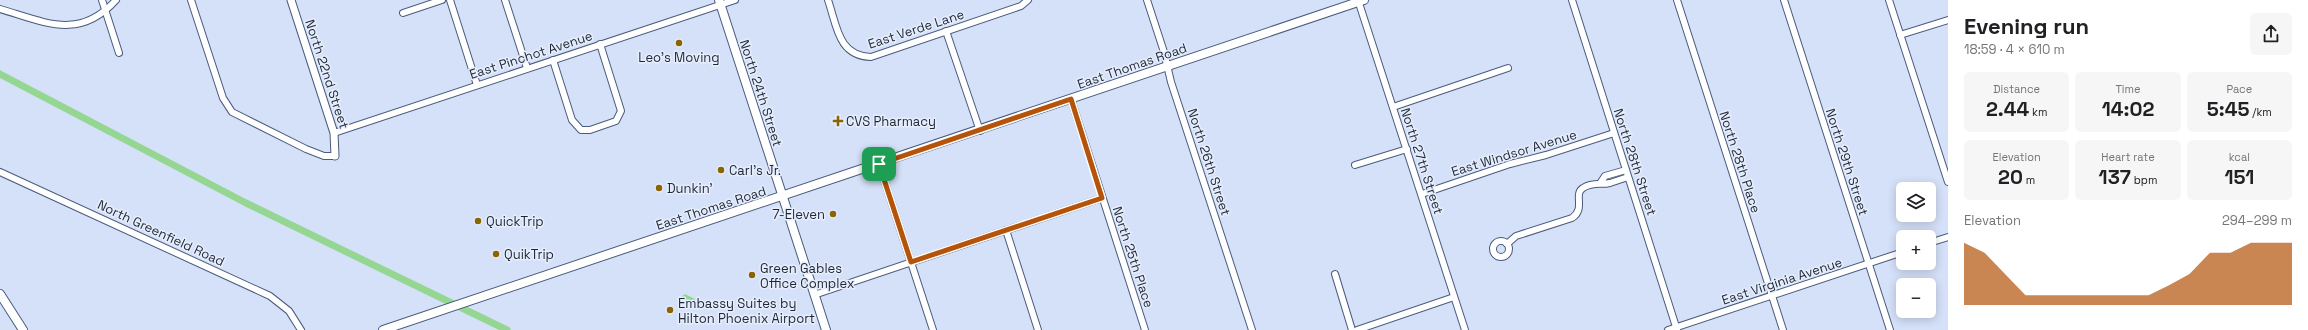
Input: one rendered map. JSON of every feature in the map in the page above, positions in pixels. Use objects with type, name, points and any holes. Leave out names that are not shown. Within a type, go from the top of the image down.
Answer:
[{"type":"main road","name":"East Thomas Road","points":[[383,330],[396,328],[463,304],[1360,1]]},
{"type":"main road","name":"North 24th Street","points":[[720,2],[826,330]]},
{"type":"main road","points":[[0,294],[24,330]]},
{"type":"street","points":[[102,0],[119,53]]},
{"type":"street","points":[[0,9],[69,26],[88,22],[106,12],[116,0]]},
{"type":"street","points":[[191,0],[226,105],[232,112],[306,149],[324,156],[335,156]]},
{"type":"street","name":"North 22nd Street","points":[[291,0],[334,133],[335,156]]},
{"type":"street","points":[[403,13],[442,0]]},
{"type":"street","points":[[450,0],[477,85]]},
{"type":"street","points":[[505,0],[527,68]]},
{"type":"street","name":"East Pinchot Avenue","points":[[334,133],[600,44],[720,2],[735,0]]},
{"type":"street","name":"East Verde Lane","points":[[828,0],[842,42],[846,49],[854,55],[871,57],[1021,6],[1028,0]]},
{"type":"street","name":"North 26th Street","points":[[1147,0],[1252,330]]},
{"type":"street","name":"North 28th Street","points":[[1572,0],[1676,329]]},
{"type":"street","name":"North 28th Place","points":[[1676,0],[1783,330]]},
{"type":"street","name":"North 29th Street","points":[[1784,0],[1890,330]]},
{"type":"street","points":[[1889,0],[1948,182]]},
{"type":"street","name":"North 27th Street","points":[[1360,1],[1465,330]]},
{"type":"street","points":[[1900,35],[1948,20]]},
{"type":"street","points":[[946,32],[980,130]]},
{"type":"street","points":[[552,60],[572,120],[581,130],[590,130],[616,121],[621,111],[600,44]]},
{"type":"street","points":[[1393,106],[1508,68]]},
{"type":"street","name":"North 25th Place","points":[[1071,99],[1145,330]]},
{"type":"street","name":"East Windsor Avenue","points":[[1422,194],[1510,164],[1546,155],[1614,132]]},
{"type":"street","points":[[1355,166],[1407,149]]},
{"type":"street","points":[[879,164],[933,330]]},
{"type":"street","points":[[1601,182],[1605,176],[1626,170]]},
{"type":"street","name":"North Greenfield Road","points":[[0,172],[270,296],[289,312],[301,330]]},
{"type":"street","points":[[1507,244],[1516,236],[1572,218],[1577,215],[1580,208],[1579,197],[1582,188],[1601,182],[1608,184],[1628,177]]},
{"type":"street","points":[[814,294],[1102,198]]},
{"type":"street","points":[[1006,230],[1038,330]]},
{"type":"street","points":[[1936,241],[1948,237]]},
{"type":"street","name":"East Virginia Avenue","points":[[1668,330],[1676,329],[1772,295],[1896,254]]},
{"type":"street","points":[[1335,274],[1352,330]]},
{"type":"street","points":[[1357,330],[1454,297]]},
{"type":"shaded area","points":[[685,294],[695,299],[696,304],[689,305],[682,302],[681,297]]},
{"type":"waterway","points":[[0,74],[246,203],[507,330]]},
{"type":"place","name":"Leo's Moving","points":[[679,43]]},
{"type":"place","name":"CVS Pharmacy","points":[[838,121]]},
{"type":"place","name":"Carl's Jr.","points":[[721,170]]},
{"type":"place","name":"Dunkin'","points":[[659,188]]},
{"type":"place","name":"7-Eleven","points":[[833,214]]},
{"type":"place","name":"QuickTrip","points":[[478,221]]},
{"type":"place","name":"QuikTrip","points":[[496,254]]},
{"type":"place","name":"Green Gables Office Complex","points":[[752,275]]},
{"type":"place","name":"Embassy Suites by Hilton Phoenix Airport","points":[[670,310]]},
{"type":"route","points":[[1071,99],[1102,198],[911,262],[879,164],[1071,99]]}]
